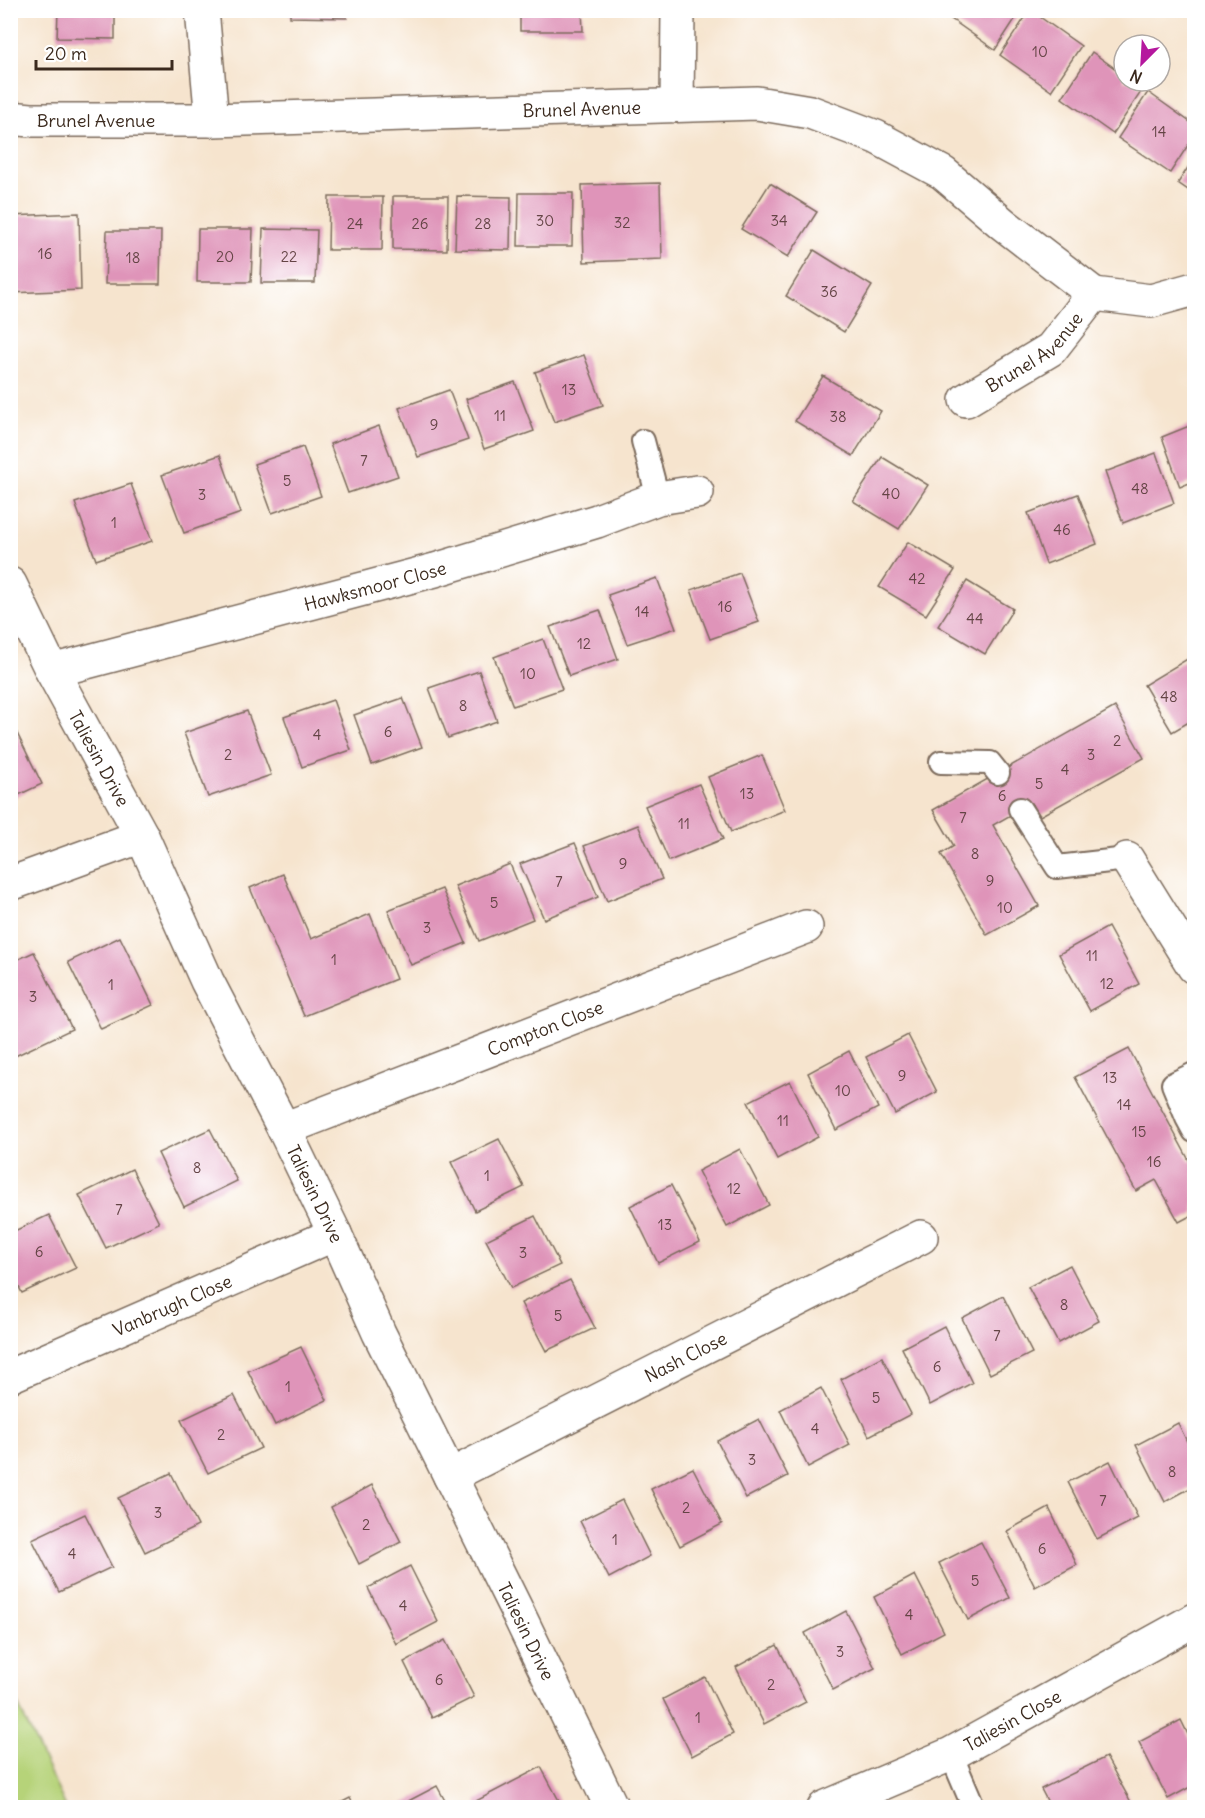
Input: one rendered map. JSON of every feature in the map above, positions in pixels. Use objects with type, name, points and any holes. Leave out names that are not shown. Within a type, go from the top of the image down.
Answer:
[{"type":"street","points":[[202,10],[212,120]]},
{"type":"street","points":[[677,105],[678,10]]},
{"type":"street","name":"Brunel Avenue","points":[[10,118],[212,120],[758,103],[810,112],[876,137],[943,173],[1003,224],[1094,294],[1151,301],[1194,289]]},
{"type":"street","name":"Brunel Avenue","points":[[966,400],[1051,349],[1094,294]]},
{"type":"street","name":"Hawksmoor Close","points":[[52,671],[435,570],[597,521],[658,498],[697,492]]},
{"type":"street","name":"Taliesin Drive","points":[[10,584],[52,671],[142,836],[207,981],[285,1129],[379,1333],[612,1808]]},
{"type":"street","points":[[10,884],[142,836]]},
{"type":"street","points":[[1127,859],[1194,967]]},
{"type":"street","name":"Compton Close","points":[[285,1129],[806,927]]},
{"type":"street","name":"Vanbrugh Close","points":[[10,1376],[335,1234]]},
{"type":"street","name":"Nash Close","points":[[450,1476],[921,1237]]},
{"type":"street","name":"Taliesin Close","points":[[824,1808],[951,1754],[1194,1620]]},
{"type":"lane","points":[[643,441],[658,498]]},
{"type":"lane","points":[[941,762],[990,763],[998,773]]},
{"type":"lane","points":[[1020,809],[1057,867],[1127,859]]},
{"type":"lane","points":[[1194,1074],[1173,1084],[1194,1131]]},
{"type":"lane","points":[[951,1754],[974,1808]]},
{"type":"green space","points":[[11,1690],[66,1807],[11,1807]]},
{"type":"building","points":[[58,10],[115,10],[115,39],[57,38]]},
{"type":"building","points":[[290,10],[347,10],[347,18],[290,17]]},
{"type":"building","points":[[520,10],[582,10],[583,31],[520,31]]},
{"type":"building","points":[[946,10],[1021,10],[995,50],[944,14]]},
{"type":"building","points":[[1030,10],[1081,46],[1051,91],[1000,55]]},
{"type":"building","points":[[1092,52],[1112,66],[1112,93],[1140,93],[1113,134],[1062,98]]},
{"type":"building","points":[[1147,93],[1194,125],[1194,136],[1170,173],[1118,138]]},
{"type":"building","points":[[1194,158],[1194,194],[1178,183]]},
{"type":"building","points":[[660,183],[662,259],[584,262],[582,185]]},
{"type":"building","points":[[770,183],[817,212],[788,257],[741,229]]},
{"type":"building","points":[[519,193],[573,193],[572,246],[518,246]]},
{"type":"building","points":[[393,196],[448,196],[447,250],[393,249]]},
{"type":"building","points":[[457,196],[511,197],[510,250],[455,249]]},
{"type":"building","points":[[329,197],[383,197],[382,250],[328,250]]},
{"type":"building","points":[[79,213],[81,290],[10,293],[10,216]]},
{"type":"building","points":[[198,229],[253,229],[251,282],[197,282]]},
{"type":"building","points":[[263,229],[317,230],[315,283],[261,283]]},
{"type":"building","points":[[107,231],[161,231],[160,284],[105,284]]},
{"type":"building","points":[[814,250],[872,286],[844,332],[786,296]]},
{"type":"building","points":[[584,355],[603,405],[554,422],[535,372]]},
{"type":"building","points":[[823,376],[881,411],[853,456],[795,421]]},
{"type":"building","points":[[515,382],[534,431],[484,449],[466,399]]},
{"type":"building","points":[[449,390],[468,440],[418,457],[399,408]]},
{"type":"building","points":[[1194,424],[1194,481],[1180,487],[1162,437]]},
{"type":"building","points":[[379,426],[398,476],[348,493],[330,444]]},
{"type":"building","points":[[303,447],[321,496],[272,513],[254,464]]},
{"type":"building","points":[[1156,453],[1174,503],[1123,523],[1105,472]]},
{"type":"building","points":[[220,455],[241,513],[184,533],[162,475]]},
{"type":"building","points":[[882,457],[928,485],[899,529],[853,501]]},
{"type":"building","points":[[131,484],[152,541],[96,560],[75,503]]},
{"type":"building","points":[[1078,494],[1097,544],[1046,564],[1028,513]]},
{"type":"building","points":[[908,542],[955,570],[926,615],[879,587]]},
{"type":"building","points":[[740,573],[759,622],[710,639],[691,590]]},
{"type":"building","points":[[657,578],[676,628],[627,644],[608,595]]},
{"type":"building","points":[[967,581],[1013,609],[985,654],[938,626]]},
{"type":"building","points":[[600,610],[618,659],[569,676],[550,627]]},
{"type":"building","points":[[543,639],[562,689],[513,706],[494,657]]},
{"type":"building","points":[[1194,655],[1194,719],[1172,732],[1144,685]]},
{"type":"building","points":[[479,671],[497,721],[448,738],[429,688]]},
{"type":"building","points":[[403,698],[422,747],[372,765],[354,715]]},
{"type":"building","points":[[333,700],[351,750],[302,767],[284,717]]},
{"type":"building","points":[[1115,707],[1144,758],[1040,816],[1032,803],[993,825],[1039,906],[987,935],[941,854],[954,846],[933,810]]},
{"type":"building","points":[[247,711],[271,775],[208,797],[184,733]]},
{"type":"building","points":[[10,719],[42,784],[10,799]]},
{"type":"building","points":[[762,755],[785,810],[731,832],[708,777]]},
{"type":"building","points":[[699,784],[723,839],[669,861],[645,806]]},
{"type":"building","points":[[638,825],[662,879],[607,901],[584,846]]},
{"type":"building","points":[[575,843],[598,897],[544,919],[520,864]]},
{"type":"building","points":[[510,864],[533,919],[479,941],[455,886]]},
{"type":"building","points":[[283,874],[311,939],[370,914],[396,979],[304,1016],[250,888]]},
{"type":"building","points":[[442,889],[466,943],[411,965],[388,910]]},
{"type":"building","points":[[1108,927],[1139,984],[1090,1011],[1059,954]]},
{"type":"building","points":[[120,937],[153,1005],[101,1029],[68,962]]},
{"type":"building","points":[[34,952],[72,1029],[13,1057],[10,1052],[10,963]]},
{"type":"building","points":[[908,1035],[937,1092],[895,1114],[866,1057]]},
{"type":"building","points":[[1129,1049],[1190,1162],[1194,1160],[1194,1214],[1179,1222],[1156,1180],[1136,1191],[1075,1077]]},
{"type":"building","points":[[849,1051],[878,1108],[836,1130],[808,1073]]},
{"type":"building","points":[[790,1081],[818,1137],[777,1159],[748,1102]]},
{"type":"building","points":[[210,1129],[237,1181],[184,1207],[158,1153]]},
{"type":"building","points":[[499,1139],[524,1187],[475,1211],[451,1162]]},
{"type":"building","points":[[740,1149],[769,1205],[727,1227],[698,1171]]},
{"type":"building","points":[[132,1169],[159,1223],[106,1248],[79,1195]]},
{"type":"building","points":[[671,1185],[700,1242],[658,1263],[630,1206]]},
{"type":"building","points":[[49,1215],[76,1268],[22,1293],[10,1269],[10,1233]]},
{"type":"building","points":[[535,1216],[560,1265],[511,1288],[486,1240]]},
{"type":"building","points":[[1070,1265],[1099,1321],[1058,1343],[1028,1287]]},
{"type":"building","points":[[570,1280],[595,1328],[546,1351],[521,1303]]},
{"type":"building","points":[[1003,1296],[1032,1353],[990,1374],[962,1318]]},
{"type":"building","points":[[944,1326],[972,1383],[930,1405],[902,1348]]},
{"type":"building","points":[[301,1347],[327,1400],[275,1425],[248,1371]]},
{"type":"building","points":[[882,1357],[911,1414],[869,1436],[841,1379]]},
{"type":"building","points":[[821,1388],[850,1445],[808,1467],[780,1410]]},
{"type":"building","points":[[234,1395],[261,1448],[208,1473],[181,1420]]},
{"type":"building","points":[[759,1419],[788,1476],[746,1498],[717,1441]]},
{"type":"building","points":[[1178,1423],[1194,1456],[1194,1486],[1165,1502],[1136,1445]]},
{"type":"building","points":[[1110,1461],[1138,1518],[1097,1539],[1068,1482]]},
{"type":"building","points":[[693,1468],[722,1524],[680,1546],[651,1489]]},
{"type":"building","points":[[171,1473],[198,1526],[145,1552],[118,1498]]},
{"type":"building","points":[[372,1485],[401,1542],[359,1564],[331,1507]]},
{"type":"building","points":[[622,1500],[650,1556],[609,1578],[580,1521]]},
{"type":"building","points":[[1049,1508],[1077,1565],[1035,1587],[1007,1531]]},
{"type":"building","points":[[85,1514],[112,1567],[59,1592],[32,1539]]},
{"type":"building","points":[[981,1542],[1010,1598],[968,1620],[939,1563]]},
{"type":"building","points":[[410,1566],[438,1622],[396,1644],[368,1588]]},
{"type":"building","points":[[915,1575],[944,1632],[902,1654],[874,1597]]},
{"type":"building","points":[[846,1611],[875,1668],[833,1690],[805,1633]]},
{"type":"building","points":[[445,1640],[474,1697],[432,1718],[404,1662]]},
{"type":"building","points":[[777,1645],[806,1702],[764,1724],[736,1667]]},
{"type":"building","points":[[705,1677],[733,1734],[692,1756],[663,1699]]},
{"type":"building","points":[[1181,1720],[1194,1747],[1194,1785],[1168,1799],[1139,1742]]},
{"type":"building","points":[[1106,1757],[1132,1804],[1125,1808],[1051,1808],[1041,1789]]},
{"type":"building","points":[[541,1767],[563,1808],[480,1808],[476,1801]]},
{"type":"building","points":[[437,1786],[449,1808],[395,1808]]},
{"type":"building","points":[[350,1798],[355,1808],[331,1808]]}]
